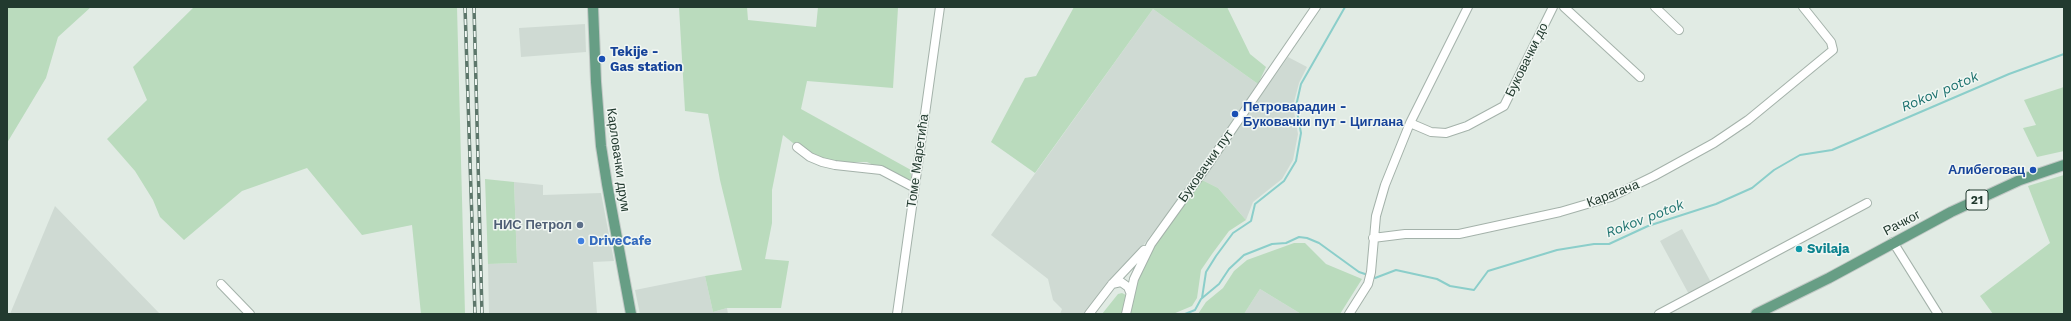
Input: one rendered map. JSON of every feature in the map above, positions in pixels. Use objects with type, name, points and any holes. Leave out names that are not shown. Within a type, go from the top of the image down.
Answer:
[{"type":"main road","name":"Карловачки друм","points":[[593,7],[596,82],[601,146],[631,314]]},
{"type":"main road","name":"Рачког","points":[[1756,314],[1829,278],[1893,242],[1978,199],[2020,180],[2064,165]]},
{"type":"street","name":"Томе Маретића","points":[[897,314],[940,7]]},
{"type":"street","name":"Буковачки пут","points":[[1126,314],[1130,292],[1139,267],[1150,244],[1207,166],[1316,7]]},
{"type":"street","points":[[1349,314],[1368,284],[1371,272],[1376,216],[1383,191],[1410,123],[1468,7]]},
{"type":"street","name":"Буковачки до","points":[[1410,123],[1432,132],[1446,133],[1467,126],[1504,106],[1553,7]]},
{"type":"street","points":[[1564,7],[1640,77]]},
{"type":"street","points":[[1655,7],[1680,30]]},
{"type":"street","name":"Карагача","points":[[1373,238],[1404,234],[1458,234],[1560,212],[1611,197],[1635,186],[1714,143],[1748,120],[1833,50],[1831,42],[1803,7]]},
{"type":"street","points":[[797,147],[810,157],[822,162],[835,165],[881,170],[915,188]]},
{"type":"street","points":[[1659,314],[1867,203]]},
{"type":"street","points":[[1893,242],[1938,314]]},
{"type":"street","points":[[1089,314],[1112,284],[1150,244]]},
{"type":"street","points":[[1112,284],[1121,282],[1128,287],[1130,292]]},
{"type":"street","points":[[221,284],[250,314]]},
{"type":"shaded area","points":[[1153,9],[1258,84],[1166,215],[1092,314],[1060,314],[1062,309],[1053,300],[1048,279],[991,235]]},
{"type":"shaded area","points":[[585,24],[586,52],[521,57],[519,28]]},
{"type":"shaded area","points":[[1288,57],[1307,67],[1299,83],[1293,106],[1298,134],[1293,160],[1282,179],[1253,202],[1246,220],[1218,188],[1202,180]]},
{"type":"shaded area","points":[[514,182],[543,185],[543,195],[601,193],[614,261],[593,262],[597,314],[489,314],[488,264],[517,263]]},
{"type":"shaded area","points":[[55,206],[160,314],[10,314]]},
{"type":"shaded area","points":[[1682,229],[1713,286],[1691,298],[1660,241]]},
{"type":"shaded area","points":[[705,276],[713,312],[727,308],[728,314],[640,314],[635,290]]},
{"type":"shaded area","points":[[1260,289],[1301,314],[1244,314]]},
{"type":"green space","points":[[7,7],[91,7],[58,37],[46,78],[7,143]]},
{"type":"green space","points":[[194,7],[457,7],[465,314],[421,314],[412,225],[362,235],[307,168],[242,191],[184,240],[160,217],[153,200],[135,171],[107,139],[147,100],[133,67]]},
{"type":"green space","points":[[679,7],[747,7],[748,20],[816,27],[818,7],[898,8],[893,88],[807,81],[801,109],[911,170],[911,183],[867,162],[831,162],[798,147],[783,135],[772,190],[772,223],[765,259],[789,261],[781,308],[727,308],[713,312],[705,276],[742,270],[720,180],[708,114],[685,111]]},
{"type":"green space","points":[[1074,7],[1227,7],[1250,54],[1266,67],[1258,84],[1153,9],[1035,173],[991,142],[1025,78],[1036,76]]},
{"type":"green space","points":[[2064,87],[2064,151],[2037,157],[2023,128],[2036,125],[2024,100]]},
{"type":"green space","points":[[2064,175],[2064,314],[1993,314],[1980,296],[2050,243],[2028,186]]},
{"type":"green space","points":[[485,179],[514,182],[517,263],[488,264]]},
{"type":"green space","points":[[1202,180],[1218,188],[1246,220],[1229,231],[1201,270],[1197,298],[1192,306],[1173,314],[1130,314],[1138,280],[1154,247]]},
{"type":"green space","points":[[1294,243],[1305,243],[1326,264],[1362,279],[1340,314],[1301,314],[1260,289],[1244,314],[1198,314],[1206,302],[1223,288],[1234,271],[1247,260]]},
{"type":"green space","points":[[1122,293],[1126,295],[1122,314],[1102,314],[1118,294]]},
{"type":"waterway","points":[[1202,298],[1206,272],[1216,256],[1233,233],[1251,221],[1255,204],[1284,181],[1296,161],[1301,133],[1296,106],[1301,84],[1345,7]]},
{"type":"waterway","name":"Rokov potok","points":[[1372,276],[1375,278],[1396,270],[1437,279],[1450,286],[1474,290],[1488,271],[1557,250],[1594,244],[1609,244],[1648,226],[1716,204],[1752,188],[1774,170],[1800,155],[1832,150],[2009,74],[2064,54]]},
{"type":"waterway","name":"Rokov potok","points":[[1185,314],[1195,310],[1201,299],[1219,284],[1229,269],[1244,255],[1272,244],[1286,243],[1299,237],[1307,238],[1319,243],[1359,272],[1368,275]]},
{"type":"railway","points":[[465,7],[475,314]]},
{"type":"railway","points":[[474,7],[482,314]]},
{"type":"place","name":"Tekije - Gas station","points":[[602,59]]},
{"type":"place","name":"Петроварадин - Буковачки пут - Циглана","points":[[1235,114]]},
{"type":"place","name":"Алибеговац","points":[[2033,170]]},
{"type":"place","name":"НИС Петрол","points":[[580,225]]},
{"type":"place","name":"DriveCafe","points":[[581,241]]},
{"type":"place","name":"Svilaja","points":[[1799,249]]}]
